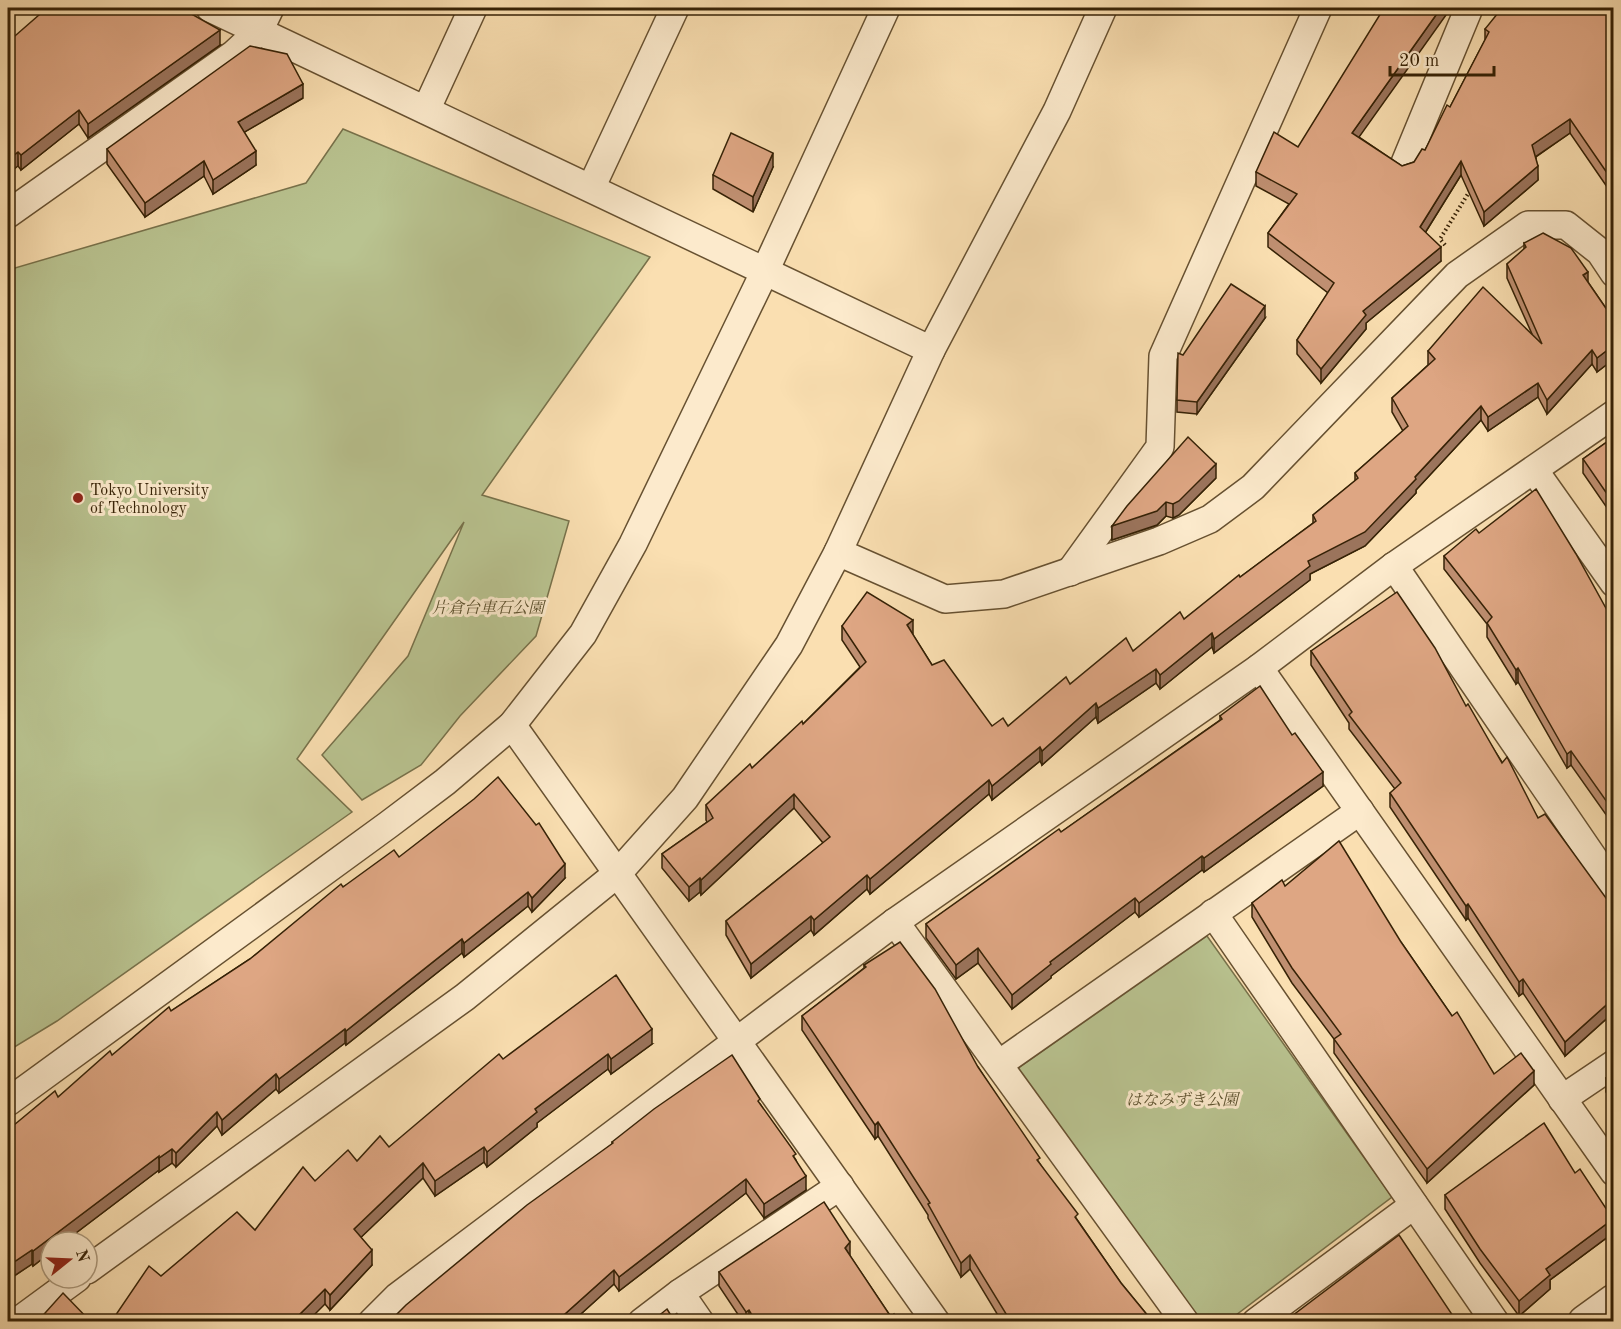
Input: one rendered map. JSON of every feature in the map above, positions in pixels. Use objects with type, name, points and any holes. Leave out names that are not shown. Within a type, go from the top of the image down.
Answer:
[{"type":"street","points":[[210,8],[265,19],[426,110],[931,350]]},
{"type":"street","points":[[426,110],[473,8]]},
{"type":"street","points":[[591,188],[675,8]]},
{"type":"street","points":[[8,1102],[388,825],[445,782],[512,724],[583,634],[633,544],[765,271],[886,8]]},
{"type":"street","points":[[99,1261],[465,997],[618,873],[685,798],[789,645],[838,552],[931,350],[1057,111],[1104,8]]},
{"type":"street","points":[[1070,572],[1160,447],[1162,356],[1318,8]]},
{"type":"street","points":[[1405,163],[1469,8]]},
{"type":"street","points":[[8,214],[234,54],[265,19]]},
{"type":"street","points":[[838,552],[945,599],[1004,594],[1159,541],[1210,519],[1253,487],[1457,275],[1528,225],[1566,225],[1600,252],[1614,273]]},
{"type":"street","points":[[372,1322],[397,1297],[896,922],[1258,668],[1394,566],[1614,414]]},
{"type":"street","points":[[1534,470],[1614,583]]},
{"type":"street","points":[[1394,566],[1614,888]]},
{"type":"street","points":[[1258,668],[1614,1172]]},
{"type":"street","points":[[512,724],[936,1322]]},
{"type":"street","points":[[999,1064],[1360,812]]},
{"type":"street","points":[[1213,913],[1495,1322]]},
{"type":"street","points":[[896,922],[1185,1322]]},
{"type":"street","points":[[1563,1099],[1614,1064]]},
{"type":"street","points":[[642,1322],[680,1293],[840,1186]]},
{"type":"street","points":[[1256,1322],[1414,1205]]},
{"type":"street","points":[[16,1322],[60,1290]]},
{"type":"street","points":[[680,1293],[700,1322]]},
{"type":"street","points":[[1584,1322],[1614,1301]]},
{"type":"path","points":[[1467,269],[1440,239],[1476,182]]},
{"type":"green space","name":"片倉台車石公園","points":[[343,129],[650,257],[482,495],[569,521],[536,636],[460,716],[421,765],[362,800],[322,755],[408,656],[464,522],[297,759],[352,812],[57,1021],[8,1051],[8,270],[306,183]]},
{"type":"green space","name":"はなみずき公園","points":[[1207,936],[1392,1197],[1228,1321],[1199,1321],[1017,1069]]},
{"type":"building","points":[[47,8],[181,8],[220,30],[88,124],[79,110],[21,155],[18,152],[8,160],[8,42]]},
{"type":"building","points":[[1384,8],[1441,8],[1352,133],[1402,166],[1414,162],[1422,149],[1425,150],[1447,105],[1450,107],[1489,32],[1485,29],[1502,8],[1614,8],[1614,183],[1570,119],[1532,145],[1538,166],[1484,212],[1461,161],[1420,227],[1441,247],[1363,311],[1366,315],[1321,369],[1297,340],[1334,283],[1268,233],[1297,194],[1256,172],[1274,132],[1298,147]]},
{"type":"building","points":[[250,46],[287,54],[303,84],[238,122],[256,151],[213,180],[204,161],[145,203],[107,149]]},
{"type":"building","points":[[731,133],[773,153],[753,197],[713,175]]},
{"type":"building","points":[[1543,233],[1571,248],[1588,272],[1583,275],[1614,320],[1614,345],[1597,358],[1592,350],[1547,400],[1538,383],[1488,417],[1481,406],[1365,532],[1308,561],[1310,566],[1214,639],[1212,633],[1160,675],[1156,669],[1098,708],[1096,703],[1042,751],[1040,747],[992,786],[989,780],[870,879],[867,875],[814,920],[811,916],[751,964],[726,921],[830,837],[794,794],[701,880],[700,878],[689,887],[662,854],[713,818],[706,805],[750,764],[752,768],[802,721],[803,724],[866,662],[842,626],[867,592],[913,620],[907,625],[932,665],[944,660],[992,726],[1003,718],[1008,726],[1066,677],[1070,684],[1126,638],[1133,651],[1180,612],[1184,619],[1239,575],[1240,577],[1316,521],[1313,515],[1358,478],[1355,473],[1408,426],[1392,398],[1435,359],[1428,351],[1483,287],[1542,344],[1507,264],[1526,247],[1524,243]]},
{"type":"building","points":[[1231,284],[1265,306],[1197,402],[1177,400],[1178,353],[1183,355]]},
{"type":"building","points":[[1188,437],[1216,464],[1179,501],[1173,504],[1166,502],[1157,511],[1112,526],[1127,506]]},
{"type":"building","points":[[1614,437],[1614,504],[1583,459]]},
{"type":"building","points":[[1536,489],[1607,610],[1610,607],[1614,612],[1614,812],[1571,751],[1567,754],[1518,668],[1516,670],[1487,623],[1492,617],[1444,556],[1476,529],[1479,533]]},
{"type":"building","points":[[1397,592],[1435,648],[1466,706],[1468,704],[1502,763],[1507,757],[1538,818],[1545,814],[1614,909],[1614,998],[1565,1042],[1523,979],[1519,982],[1468,904],[1466,906],[1390,793],[1401,783],[1349,715],[1352,712],[1311,651]]},
{"type":"building","points":[[1260,686],[1292,735],[1295,733],[1323,772],[1139,903],[1135,898],[1050,962],[1051,964],[1012,995],[978,948],[956,965],[926,924],[1059,829],[1061,832],[1222,719],[1220,716]]},
{"type":"building","points":[[498,777],[536,825],[539,823],[565,864],[532,898],[528,892],[464,943],[462,939],[346,1031],[345,1029],[279,1079],[276,1074],[222,1120],[217,1112],[176,1153],[172,1149],[159,1158],[159,1156],[61,1230],[39,1230],[39,1246],[8,1266],[8,1130],[55,1091],[58,1097],[110,1051],[112,1055],[169,1007],[171,1011],[250,959],[341,884],[343,887],[394,850],[399,857],[474,799]]},
{"type":"building","points":[[1339,841],[1401,942],[1452,1016],[1457,1012],[1494,1074],[1521,1053],[1534,1071],[1427,1169],[1334,1039],[1341,1034],[1292,968],[1252,903],[1282,880],[1285,886]]},
{"type":"building","points":[[900,942],[935,989],[978,1067],[1040,1158],[1037,1160],[1078,1214],[1075,1217],[1121,1283],[1153,1322],[1011,1322],[970,1255],[961,1263],[928,1204],[930,1203],[878,1122],[875,1125],[802,1016],[866,967],[864,965]]},
{"type":"building","points":[[616,975],[652,1029],[611,1059],[608,1054],[535,1109],[537,1112],[487,1152],[484,1147],[435,1181],[423,1163],[354,1229],[372,1250],[330,1295],[325,1289],[292,1322],[111,1322],[149,1266],[161,1276],[237,1212],[255,1230],[303,1167],[315,1181],[348,1150],[357,1161],[380,1136],[389,1147],[499,1054],[503,1059]]},
{"type":"building","points":[[732,1055],[760,1099],[758,1101],[796,1154],[793,1156],[806,1176],[764,1204],[746,1179],[619,1277],[614,1270],[556,1322],[389,1322],[406,1305],[527,1205],[613,1143],[654,1109]]},
{"type":"building","points":[[1614,1073],[1614,1088],[1606,1078]]},
{"type":"building","points":[[1544,1123],[1575,1173],[1580,1169],[1613,1219],[1546,1269],[1550,1275],[1519,1301],[1480,1249],[1445,1195]]},
{"type":"building","points":[[824,1202],[850,1242],[845,1248],[891,1317],[894,1314],[898,1322],[756,1322],[749,1310],[746,1312],[719,1272]]},
{"type":"building","points":[[1399,1235],[1457,1322],[1284,1322]]},
{"type":"building","points":[[63,1293],[91,1322],[37,1322]]},
{"type":"building","points":[[667,1309],[675,1322],[651,1322]]},
{"type":"place","name":"Tokyo University of Technology","points":[[78,498]]}]
